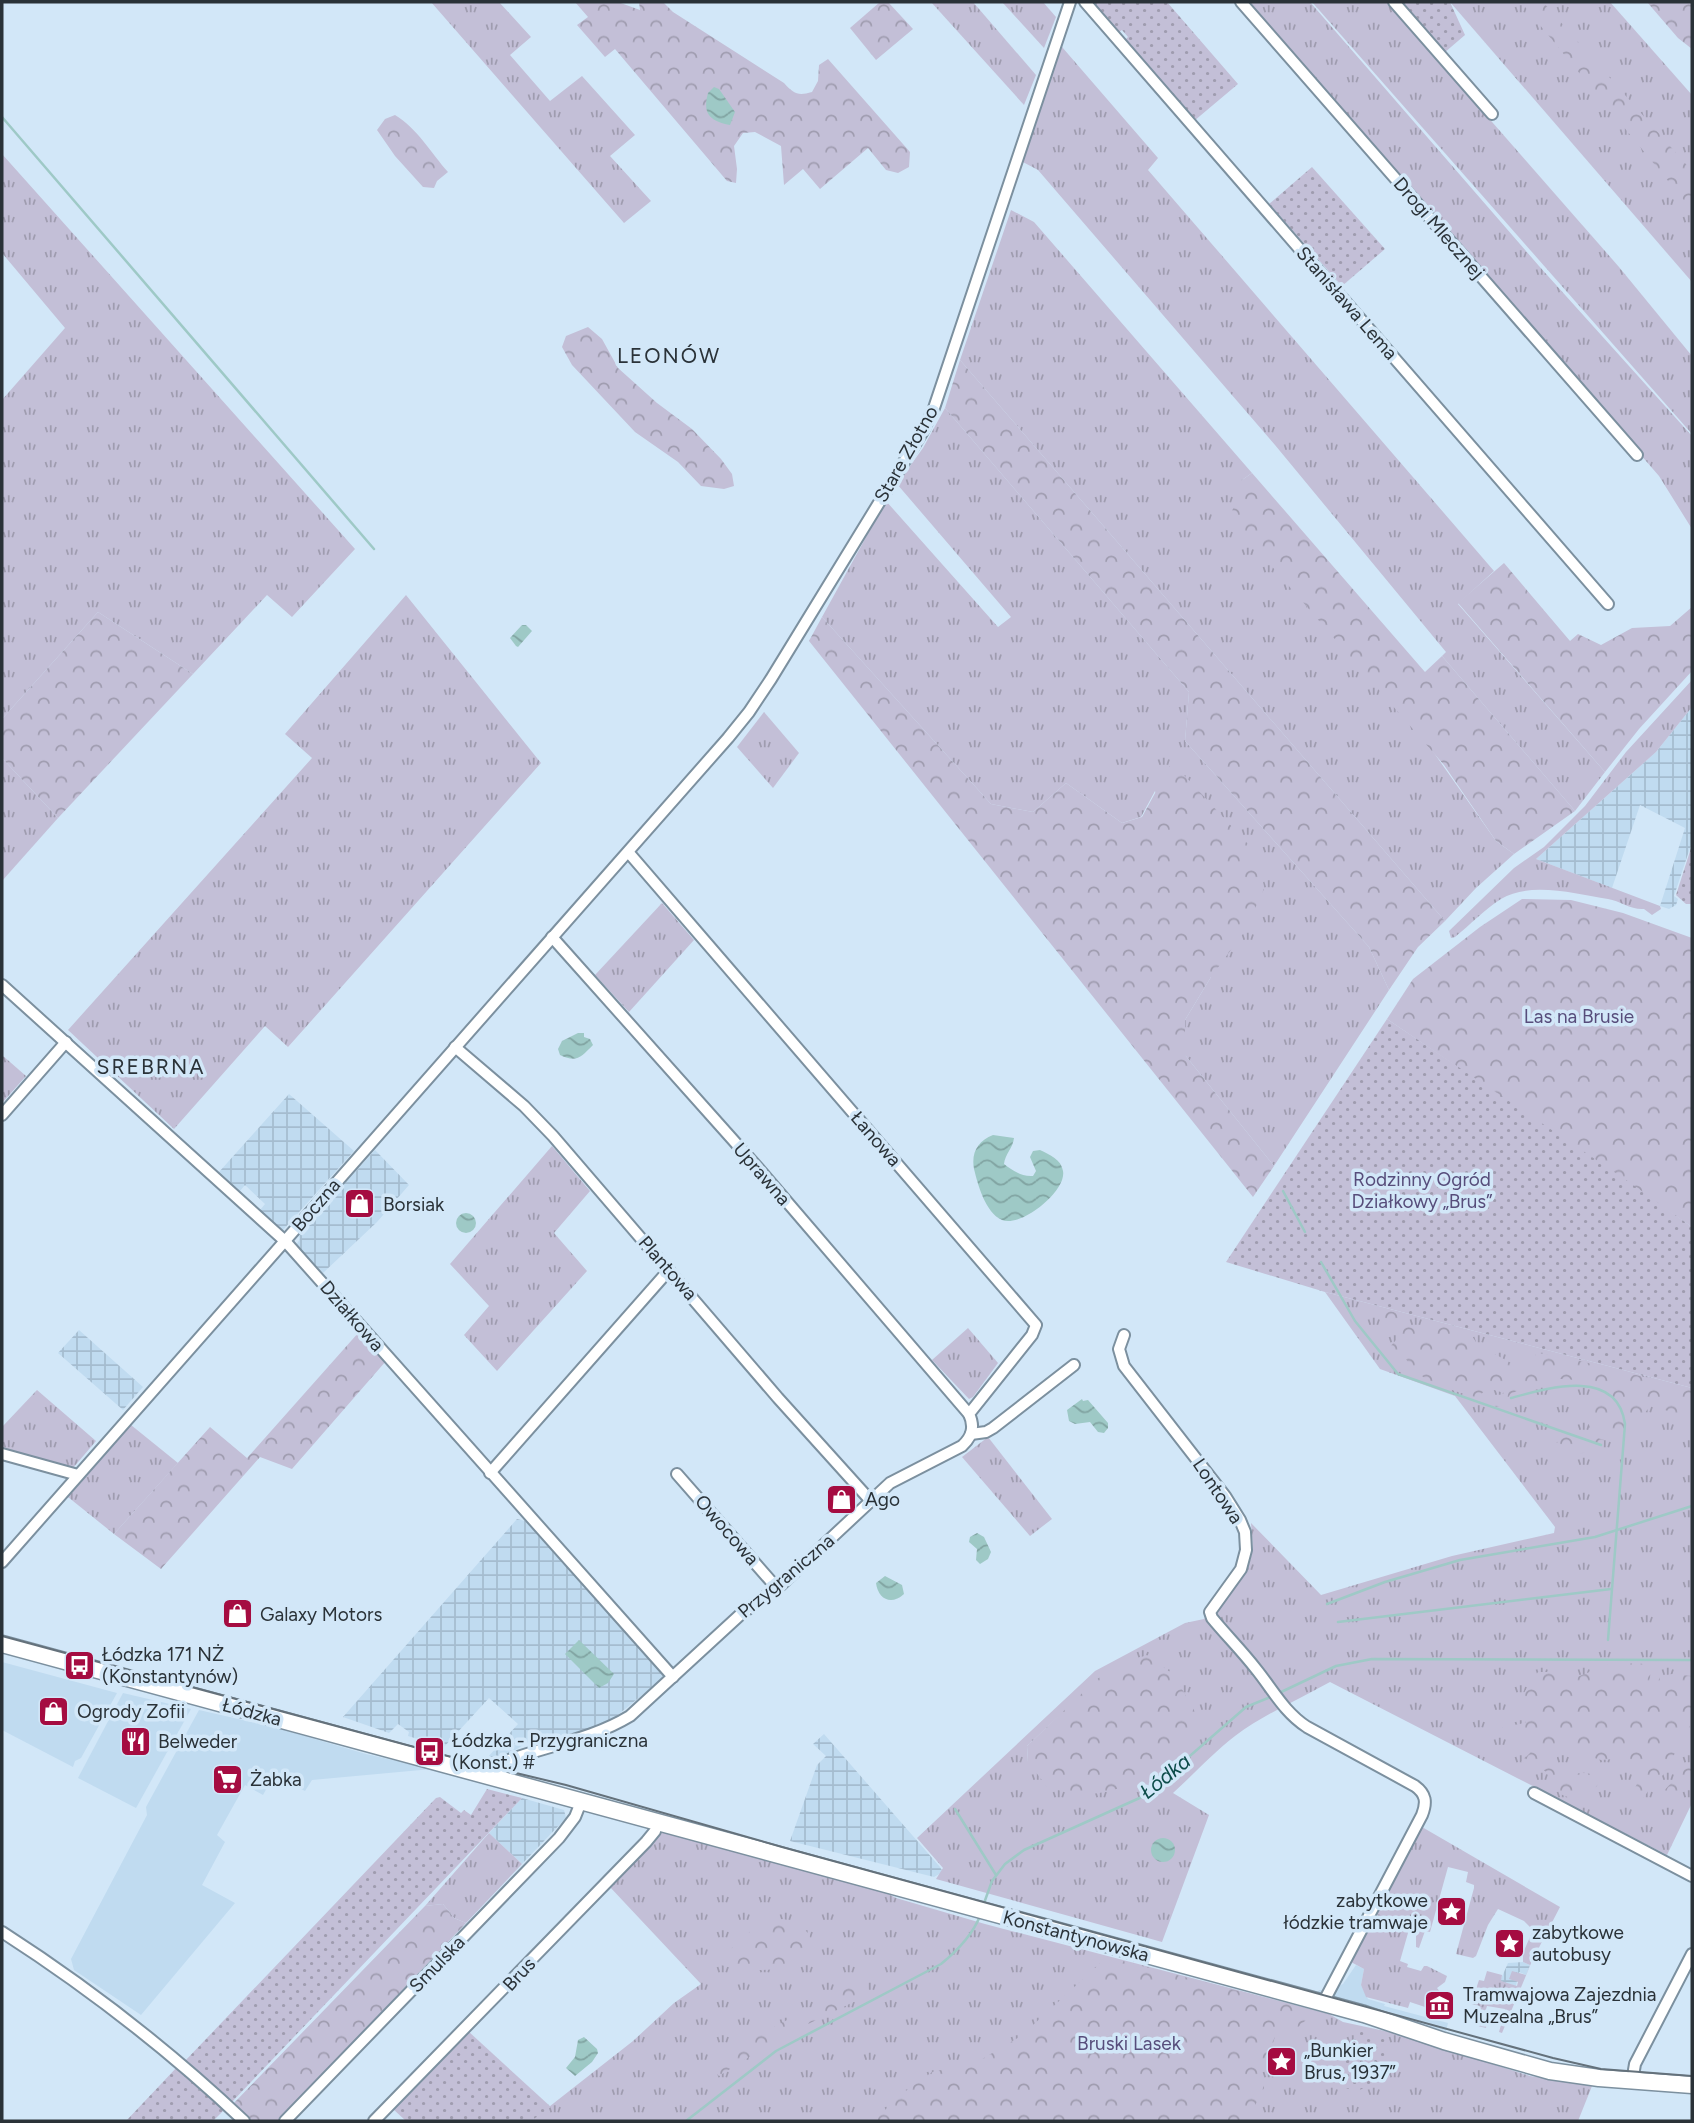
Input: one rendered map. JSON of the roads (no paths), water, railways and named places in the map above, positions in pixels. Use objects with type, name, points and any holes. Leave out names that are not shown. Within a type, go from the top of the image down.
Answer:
[{"type":"main road","name":"Łódzka","points":[[2,1644],[462,1769]]},
{"type":"main road","name":"Konstantynowska","points":[[462,1769],[1323,2003],[1532,2067],[1632,2082],[1692,2085]]},
{"type":"street","name":"Stare Złotno","points":[[631,851],[749,712],[923,431],[941,390],[1070,2]]},
{"type":"street","name":"Stanisława Lema","points":[[1086,2],[1608,604]]},
{"type":"street","name":"Drogi Mlecznej","points":[[1241,2],[1637,455]]},
{"type":"street","points":[[1394,2],[1492,114]]},
{"type":"street","name":"Boczna","points":[[2,1562],[552,937],[631,851]]},
{"type":"street","name":"Łanowa","points":[[631,851],[1034,1321],[1036,1325],[1032,1335],[969,1414]]},
{"type":"street","name":"Uprawna","points":[[552,937],[758,1168],[969,1414]]},
{"type":"street","name":"Działkowa","points":[[2,985],[285,1241],[673,1677]]},
{"type":"street","points":[[2,1115],[66,1042]]},
{"type":"street","name":"Plantowa","points":[[455,1047],[524,1106],[553,1136],[778,1398],[870,1500]]},
{"type":"street","points":[[490,1473],[669,1270]]},
{"type":"street","name":"Lontowa","points":[[1124,1335],[1119,1349],[1124,1366],[1225,1496],[1240,1520],[1246,1540],[1241,1569],[1210,1612],[1212,1618],[1282,1705],[1307,1727],[1415,1786],[1426,1801],[1422,1815],[1323,2003]]},
{"type":"street","name":"Przygraniczna","points":[[498,1779],[509,1760],[576,1741],[630,1716],[741,1614],[827,1544],[890,1483],[962,1447],[971,1434],[993,1428],[1074,1366]]},
{"type":"street","points":[[969,1414],[971,1434]]},
{"type":"street","points":[[2,1454],[78,1475]]},
{"type":"street","name":"Owocowa","points":[[677,1474],[776,1587]]},
{"type":"street","points":[[1534,1793],[1692,1876]]},
{"type":"street","name":"Smulska","points":[[285,2121],[559,1838],[575,1817],[582,1802]]},
{"type":"street","name":"Brus","points":[[374,2121],[646,1842],[655,1831],[658,1821]]},
{"type":"street","points":[[2,1932],[61,1970],[123,2016],[244,2121]]},
{"type":"street","points":[[1632,2082],[1635,2064],[1692,1954]]},
{"type":"water","points":[[714,87],[719,89],[735,112],[730,125],[716,121],[708,114],[708,93]]},
{"type":"water","points":[[522,625],[532,631],[518,647],[510,638]]},
{"type":"water","points":[[584,1033],[584,1037],[590,1039],[593,1045],[575,1059],[560,1055],[558,1049],[562,1041]]},
{"type":"water","points":[[993,1135],[1014,1138],[1004,1164],[1017,1173],[1033,1176],[1036,1171],[1030,1157],[1033,1151],[1040,1150],[1054,1158],[1062,1167],[1062,1179],[1058,1188],[1041,1206],[1020,1219],[1002,1220],[996,1216],[983,1198],[978,1183],[973,1163],[975,1152],[983,1140]]},
{"type":"water","points":[[466,1213],[473,1216],[476,1223],[473,1230],[466,1233],[459,1230],[456,1223],[459,1216]]},
{"type":"water","points":[[1082,1399],[1088,1400],[1108,1423],[1104,1433],[1098,1432],[1090,1422],[1075,1424],[1069,1421],[1067,1410]]},
{"type":"water","points":[[977,1533],[984,1537],[991,1552],[988,1559],[980,1564],[976,1560],[977,1549],[969,1542],[970,1537]]},
{"type":"water","points":[[885,1576],[902,1585],[904,1594],[894,1600],[882,1597],[876,1583]]},
{"type":"water","points":[[579,1640],[614,1674],[608,1683],[599,1688],[565,1654]]},
{"type":"water","points":[[1163,1838],[1174,1845],[1175,1850],[1168,1861],[1163,1862],[1152,1855],[1151,1850],[1158,1839]]},
{"type":"water","points":[[584,2037],[598,2053],[592,2062],[575,2076],[566,2068],[575,2057],[578,2040]]},
{"type":"waterway","points":[[2,117],[374,549]]},
{"type":"waterway","points":[[1283,1191],[1305,1232]]},
{"type":"waterway","points":[[1321,1262],[1355,1321],[1398,1374],[1601,1445]]},
{"type":"waterway","points":[[1511,1398],[1543,1390],[1579,1386],[1595,1388],[1609,1394],[1619,1406],[1625,1424],[1608,1640]]},
{"type":"waterway","points":[[1327,1604],[1385,1582],[1460,1560],[1595,1537],[1692,1506]]},
{"type":"waterway","points":[[1338,1622],[1611,1589]]},
{"type":"waterway","name":"Łódka","points":[[1279,1693],[1336,1666],[1372,1659],[1692,1660]]},
{"type":"waterway","name":"Łódka","points":[[983,1906],[992,1881],[1005,1864],[1024,1850],[1144,1796],[1246,1707],[1273,1696]]},
{"type":"waterway","points":[[955,1809],[996,1875]]},
{"type":"waterway","name":"Łódka","points":[[686,2121],[776,2051],[941,1964],[964,1943],[980,1916]]},
{"type":"tram line","points":[[2,1636],[470,1762],[566,1785],[782,1847],[1553,2058],[1601,2069],[1692,2076]]},
{"type":"place","name":"Borsiak","points":[[360,1204]]},
{"type":"place","name":"Ago","points":[[842,1499]]},
{"type":"place","name":"Galaxy Motors","points":[[237,1614]]},
{"type":"place","name":"Łódzka 171 NŻ (Konstantynów)","points":[[79,1665]]},
{"type":"place","name":"Ogrody Zofii","points":[[54,1711]]},
{"type":"place","name":"Belweder","points":[[135,1741]]},
{"type":"place","name":"Łódzka - Przygraniczna (Konst.) #","points":[[429,1751]]},
{"type":"place","name":"Żabka","points":[[227,1779]]},
{"type":"place","name":"zabytkowe łódzkie tramwaje","points":[[1451,1911]]},
{"type":"place","name":"zabytkowe autobusy","points":[[1509,1943]]},
{"type":"place","name":"Tramwajowa Zajezdnia Muzealna „Brus”","points":[[1440,2005]]},
{"type":"place","name":"„Bunkier Brus, 1937”","points":[[1281,2061]]},
{"type":"district","name":"LEONÓW","points":[[669,355]]},
{"type":"district","name":"SREBRNA","points":[[151,1066]]},
{"type":"park label","name":"Las na Brusie","points":[[1579,1016]]},
{"type":"park label","name":"Rodzinny Ogród Działkowy „Brus”","points":[[1422,1190]]},
{"type":"park label","name":"Bruski Lasek","points":[[1129,2043]]}]
